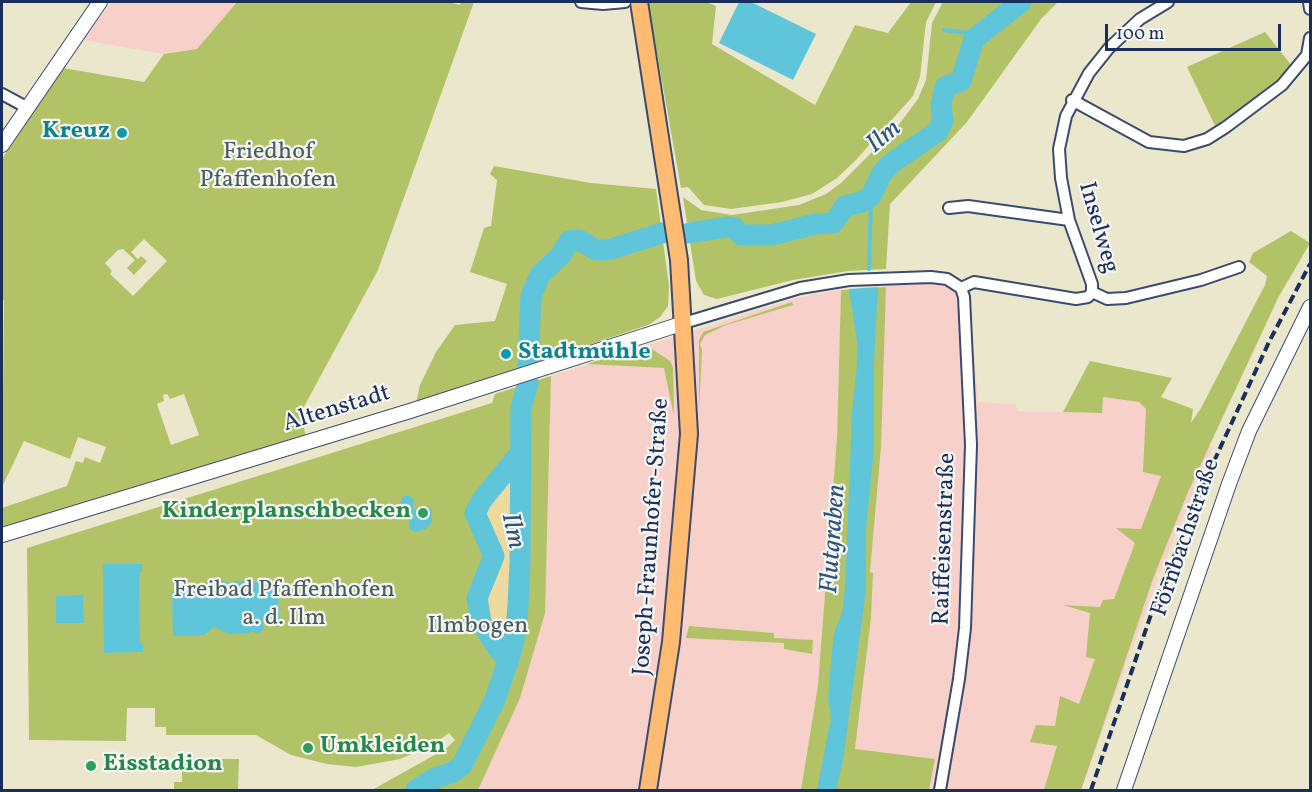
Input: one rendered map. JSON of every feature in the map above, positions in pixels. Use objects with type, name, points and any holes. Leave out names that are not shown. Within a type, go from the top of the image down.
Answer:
[{"type":"main road","name":"Joseph-Fraunhofer-Straße","points":[[639,2],[679,260],[689,434],[682,535],[667,684],[648,790]]},
{"type":"street","points":[[2,145],[100,2]]},
{"type":"street","points":[[580,2],[603,4],[625,2]]},
{"type":"street","name":"Inselweg","points":[[1092,292],[1092,284],[1069,220],[1059,149],[1066,116],[1072,100],[1109,48],[1140,19],[1168,2]]},
{"type":"street","points":[[1309,2],[1311,9]]},
{"type":"street","points":[[1072,100],[1149,142],[1184,146],[1207,139],[1282,85],[1307,55],[1311,38]]},
{"type":"street","points":[[2,94],[26,107]]},
{"type":"street","points":[[950,208],[968,206],[1069,220]]},
{"type":"street","points":[[684,323],[801,288],[849,280],[942,278],[961,288],[974,282],[1076,299],[1088,297],[1092,292],[1107,299],[1126,298],[1201,280],[1239,267]]},
{"type":"street","name":"Raiffeisenstraße","points":[[940,790],[959,679],[964,628],[970,445],[964,297],[961,288]]},
{"type":"street","name":"Förnbachstraße","points":[[1124,790],[1249,431],[1311,308]]},
{"type":"street","name":"Altenstadt","points":[[2,535],[542,370],[684,323]]},
{"type":"shaded area","points":[[111,2],[237,2],[197,49],[164,54],[83,40]]},
{"type":"shaded area","points":[[886,277],[931,277],[961,288],[970,302],[978,402],[1016,404],[1017,411],[1101,413],[1102,397],[1139,402],[1179,437],[1213,447],[1200,478],[1196,479],[1193,486],[1195,489],[1161,570],[1156,575],[1158,578],[1128,660],[1125,661],[1125,668],[1081,790],[929,790],[935,759],[855,750],[871,618],[873,573],[870,573],[881,447]]},
{"type":"shaded area","points":[[841,290],[837,438],[818,685],[801,790],[478,790],[545,613],[551,376],[796,298]]},
{"type":"green space","name":"Friedhof Pfaffenhofen","points":[[237,2],[450,2],[459,5],[462,2],[474,2],[378,270],[300,414],[308,443],[2,535],[2,508],[67,486],[76,461],[83,463],[85,457],[100,463],[106,447],[78,437],[70,459],[24,441],[2,487],[4,300],[2,299],[2,159],[63,68],[144,82],[164,54],[197,49]],"holes":[[[144,239],[167,261],[133,296],[110,274],[112,271],[105,263],[118,250],[123,249],[135,260],[127,268],[134,275],[147,261],[141,256],[138,259],[131,252]],[[167,394],[170,399],[184,394],[199,435],[171,445],[157,404],[164,401],[163,395]]]},
{"type":"green space","points":[[648,2],[706,2],[716,6],[712,44],[815,105],[855,25],[888,33],[911,2],[936,2],[926,22],[920,77],[913,96],[856,160],[837,178],[812,194],[782,202],[731,209],[704,205],[688,187],[681,188]]},
{"type":"green space","points":[[943,2],[1058,2],[1041,19],[967,122],[890,204],[886,269],[848,271],[793,280],[717,299],[704,295],[696,281],[683,197],[701,210],[732,215],[799,205],[826,194],[841,183],[897,127],[918,99],[926,80],[932,23]]},
{"type":"green space","points":[[1265,32],[1296,71],[1218,132],[1187,67]]},
{"type":"green space","points":[[494,166],[591,183],[656,189],[669,286],[668,306],[660,317],[648,325],[416,403],[420,385],[436,352],[455,325],[495,321],[507,284],[470,272],[484,228],[491,226],[497,180],[490,174]]},
{"type":"green space","points":[[1291,231],[1310,243],[1278,298],[1188,492],[1154,576],[1081,790],[1044,790],[1057,746],[1030,742],[1036,725],[1055,726],[1060,696],[1079,704],[1095,659],[1086,657],[1090,613],[1063,605],[1100,607],[1103,600],[1114,599],[1135,543],[1116,528],[1141,529],[1161,476],[1143,472],[1146,409],[1139,402],[1103,397],[1102,413],[1063,412],[1090,361],[1172,378],[1161,397],[1193,409],[1191,423],[1265,285],[1267,276],[1249,262],[1253,253]]},
{"type":"green space","points":[[886,287],[881,447],[870,572],[873,573],[871,618],[855,749],[935,759],[929,790],[801,790],[818,685],[837,438],[841,290]]},
{"type":"green space","points":[[792,302],[793,305],[726,325],[705,335],[700,344],[702,350],[699,410],[699,340],[703,332]]},
{"type":"green space","points":[[636,348],[652,349],[670,361],[673,367],[674,416],[664,368],[587,364]]},
{"type":"green space","name":"Freibad Pfaffenhofen a. d. Ilm","points":[[551,376],[545,613],[520,698],[478,790],[372,790],[447,748],[455,740],[449,733],[431,746],[400,759],[356,767],[327,764],[291,755],[256,735],[166,735],[166,727],[155,727],[155,708],[127,708],[126,741],[29,740],[27,548],[492,403],[495,394]]},
{"type":"green space","points":[[689,626],[774,633],[774,638],[813,640],[812,654],[784,649],[784,643],[686,638]]},
{"type":"green space","points":[[177,759],[239,759],[238,790],[174,790],[174,782],[182,782],[182,761]]},
{"type":"sand","points":[[515,468],[514,560],[503,642],[498,640],[489,624],[486,609],[485,588],[493,574],[497,551],[479,511]]},
{"type":"water","points":[[739,2],[751,2],[816,34],[793,80],[719,43]]},
{"type":"water","points":[[878,287],[874,361],[874,450],[866,528],[866,590],[843,760],[836,790],[817,790],[831,718],[828,698],[835,629],[842,614],[845,588],[852,414],[857,364],[857,342],[849,289]]},
{"type":"water","name":"Kinderplanschbecken","points":[[404,496],[410,496],[414,500],[413,508],[416,510],[429,507],[432,510],[432,522],[426,529],[415,532],[409,529],[409,520],[415,516],[398,506]]},
{"type":"water","points":[[103,564],[142,564],[142,572],[139,572],[140,643],[143,644],[143,652],[104,653]]},
{"type":"water","points":[[219,581],[276,582],[281,592],[278,604],[280,617],[278,620],[262,620],[264,628],[258,634],[251,631],[229,634],[214,627],[204,635],[173,636],[172,591],[193,590],[203,594],[207,587]]},
{"type":"water","points":[[83,595],[84,623],[56,623],[56,596]]},
{"type":"waterway","name":"Ilm","points":[[689,233],[727,227],[735,228],[741,235],[772,235],[815,224],[833,223],[845,206],[861,202],[871,196],[882,173],[893,162],[938,131],[943,120],[941,105],[945,87],[961,81],[974,39],[1021,2]]},
{"type":"waterway","points":[[944,30],[978,34]]},
{"type":"waterway","name":"Flutgraben","points":[[869,269],[871,196]]},
{"type":"waterway","name":"Ilm","points":[[528,366],[531,296],[540,275],[561,255],[569,241],[579,240],[596,250],[608,250],[662,233]]},
{"type":"waterway","name":"Ilm","points":[[416,790],[433,779],[453,772],[462,765],[494,702],[511,652],[517,626],[520,563],[521,408],[528,383]]},
{"type":"waterway","name":"Ilm","points":[[509,660],[499,650],[481,622],[477,598],[494,556],[475,513],[482,500],[521,452]]},
{"type":"railway","points":[[1091,790],[1156,600],[1204,483],[1269,342],[1310,264]]},
{"type":"place","name":"Kreuz","points":[[122,133]]},
{"type":"place","name":"Stadtmühle","points":[[506,354]]},
{"type":"place","name":"Kinderplanschbecken","points":[[423,513]]},
{"type":"place","name":"Umkleiden","points":[[308,748]]},
{"type":"place","name":"Eisstadion","points":[[91,766]]},
{"type":"park label","name":"Ilmbogen","points":[[478,628]]}]
